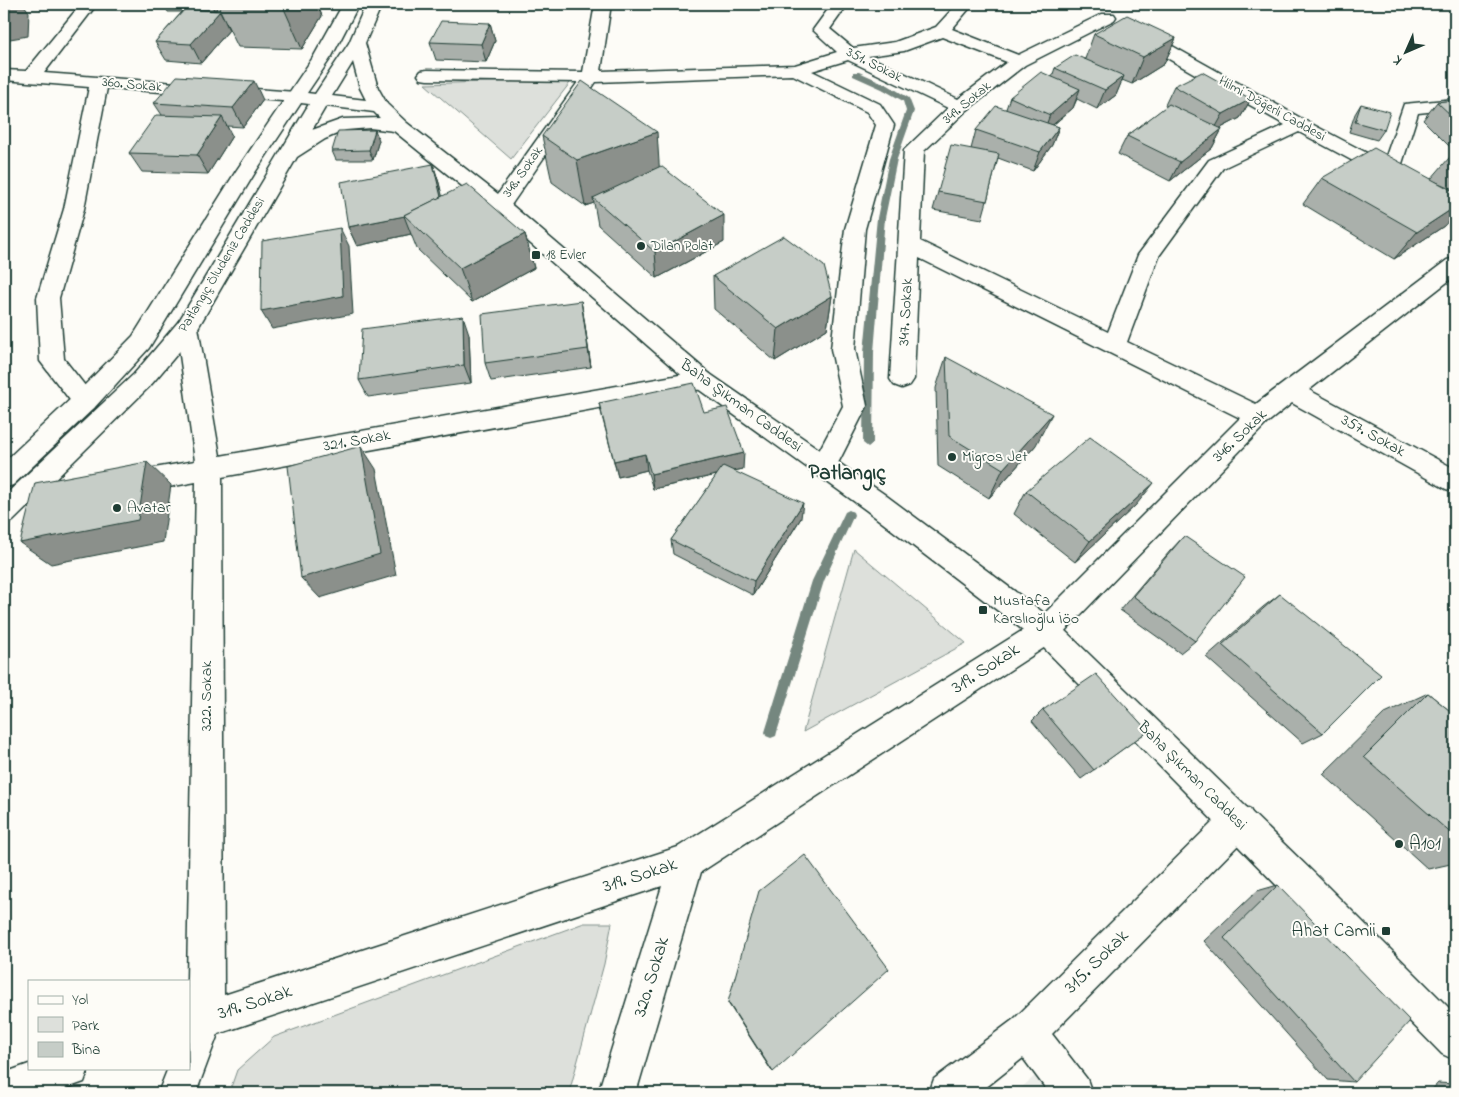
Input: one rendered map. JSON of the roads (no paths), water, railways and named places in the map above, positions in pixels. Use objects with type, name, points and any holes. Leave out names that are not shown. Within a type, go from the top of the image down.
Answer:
[{"type":"street","points":[[31,77],[89,4]]},
{"type":"street","name":"Patlangıç Öludeniz Caddesi","points":[[4,478],[85,401],[141,342],[246,171],[323,56],[351,4]]},
{"type":"street","name":"Patlangıç Öludeniz Caddesi","points":[[8,510],[142,380],[187,327],[321,99],[357,43],[374,4]]},
{"type":"street","name":"348. Sokak","points":[[500,206],[591,77],[603,4]]},
{"type":"street","name":"351. Sokak","points":[[840,4],[821,30],[849,54],[960,107]]},
{"type":"street","points":[[427,75],[591,77],[796,70],[849,54],[898,47],[942,31],[965,4]]},
{"type":"street","name":"Hilmi Döğerli Caddesi","points":[[1094,4],[1108,17],[1299,125],[1455,207]]},
{"type":"street","name":"349. Sokak","points":[[910,244],[914,150],[960,107],[1019,61],[1108,17]]},
{"type":"street","points":[[942,31],[1019,61]]},
{"type":"street","name":"Baha Şıkman Caddesi","points":[[357,43],[363,74],[379,107],[400,127],[500,206],[702,380],[875,502],[1046,631],[1238,821],[1455,1041]]},
{"type":"street","points":[[796,70],[874,108],[885,125],[882,144],[854,229],[843,349],[855,406],[824,466]]},
{"type":"street","name":"360. Sokak","points":[[4,74],[321,99],[379,107]]},
{"type":"street","points":[[85,401],[52,361],[48,298],[74,209],[99,82]]},
{"type":"street","points":[[1390,172],[1410,108],[1455,104]]},
{"type":"street","points":[[288,156],[319,134],[340,126],[370,120],[400,127]]},
{"type":"street","points":[[1115,344],[1149,255],[1216,164],[1299,125]]},
{"type":"street","points":[[910,244],[1258,416]]},
{"type":"street","name":"347. Sokak","points":[[902,379],[910,244]]},
{"type":"street","name":"346. Sokak","points":[[1046,631],[1258,416],[1455,265]]},
{"type":"street","name":"322. Sokak","points":[[187,327],[209,468],[197,1022],[190,1058]]},
{"type":"street","name":"321. Sokak","points":[[106,488],[702,380]]},
{"type":"street","name":"357. Sokak","points":[[1290,391],[1455,481]]},
{"type":"street","points":[[8,510],[50,499]]},
{"type":"street","name":"319. Sokak","points":[[197,1022],[687,860],[1046,631]]},
{"type":"street","name":"315. Sokak","points":[[948,1093],[1028,1032],[1238,821]]},
{"type":"street","name":"320. Sokak","points":[[616,1093],[687,860]]},
{"type":"street","points":[[1028,1032],[1073,1093]]},
{"type":"street","points":[[4,1092],[64,1070]]},
{"type":"street","points":[[178,1093],[186,1070]]},
{"type":"waterway","points":[[856,74],[885,87],[906,100],[910,111],[893,159],[881,218],[869,352],[868,443]]},
{"type":"waterway","points":[[771,732],[818,581],[849,515]]},
{"type":"place","name":"Dilan Polat","points":[[641,246]]},
{"type":"place","name":"18 Evler","points":[[536,255]]},
{"type":"place","name":"Migros Jet","points":[[952,457]]},
{"type":"place","name":"Avatar","points":[[117,508]]},
{"type":"place","name":"Mustafa Karslıoğlu İöo","points":[[983,610]]},
{"type":"place","name":"A101","points":[[1399,844]]},
{"type":"place","name":"Ahat Camii","points":[[1386,931]]},
{"type":"district","name":"Patlangıç","points":[[847,474]]}]
